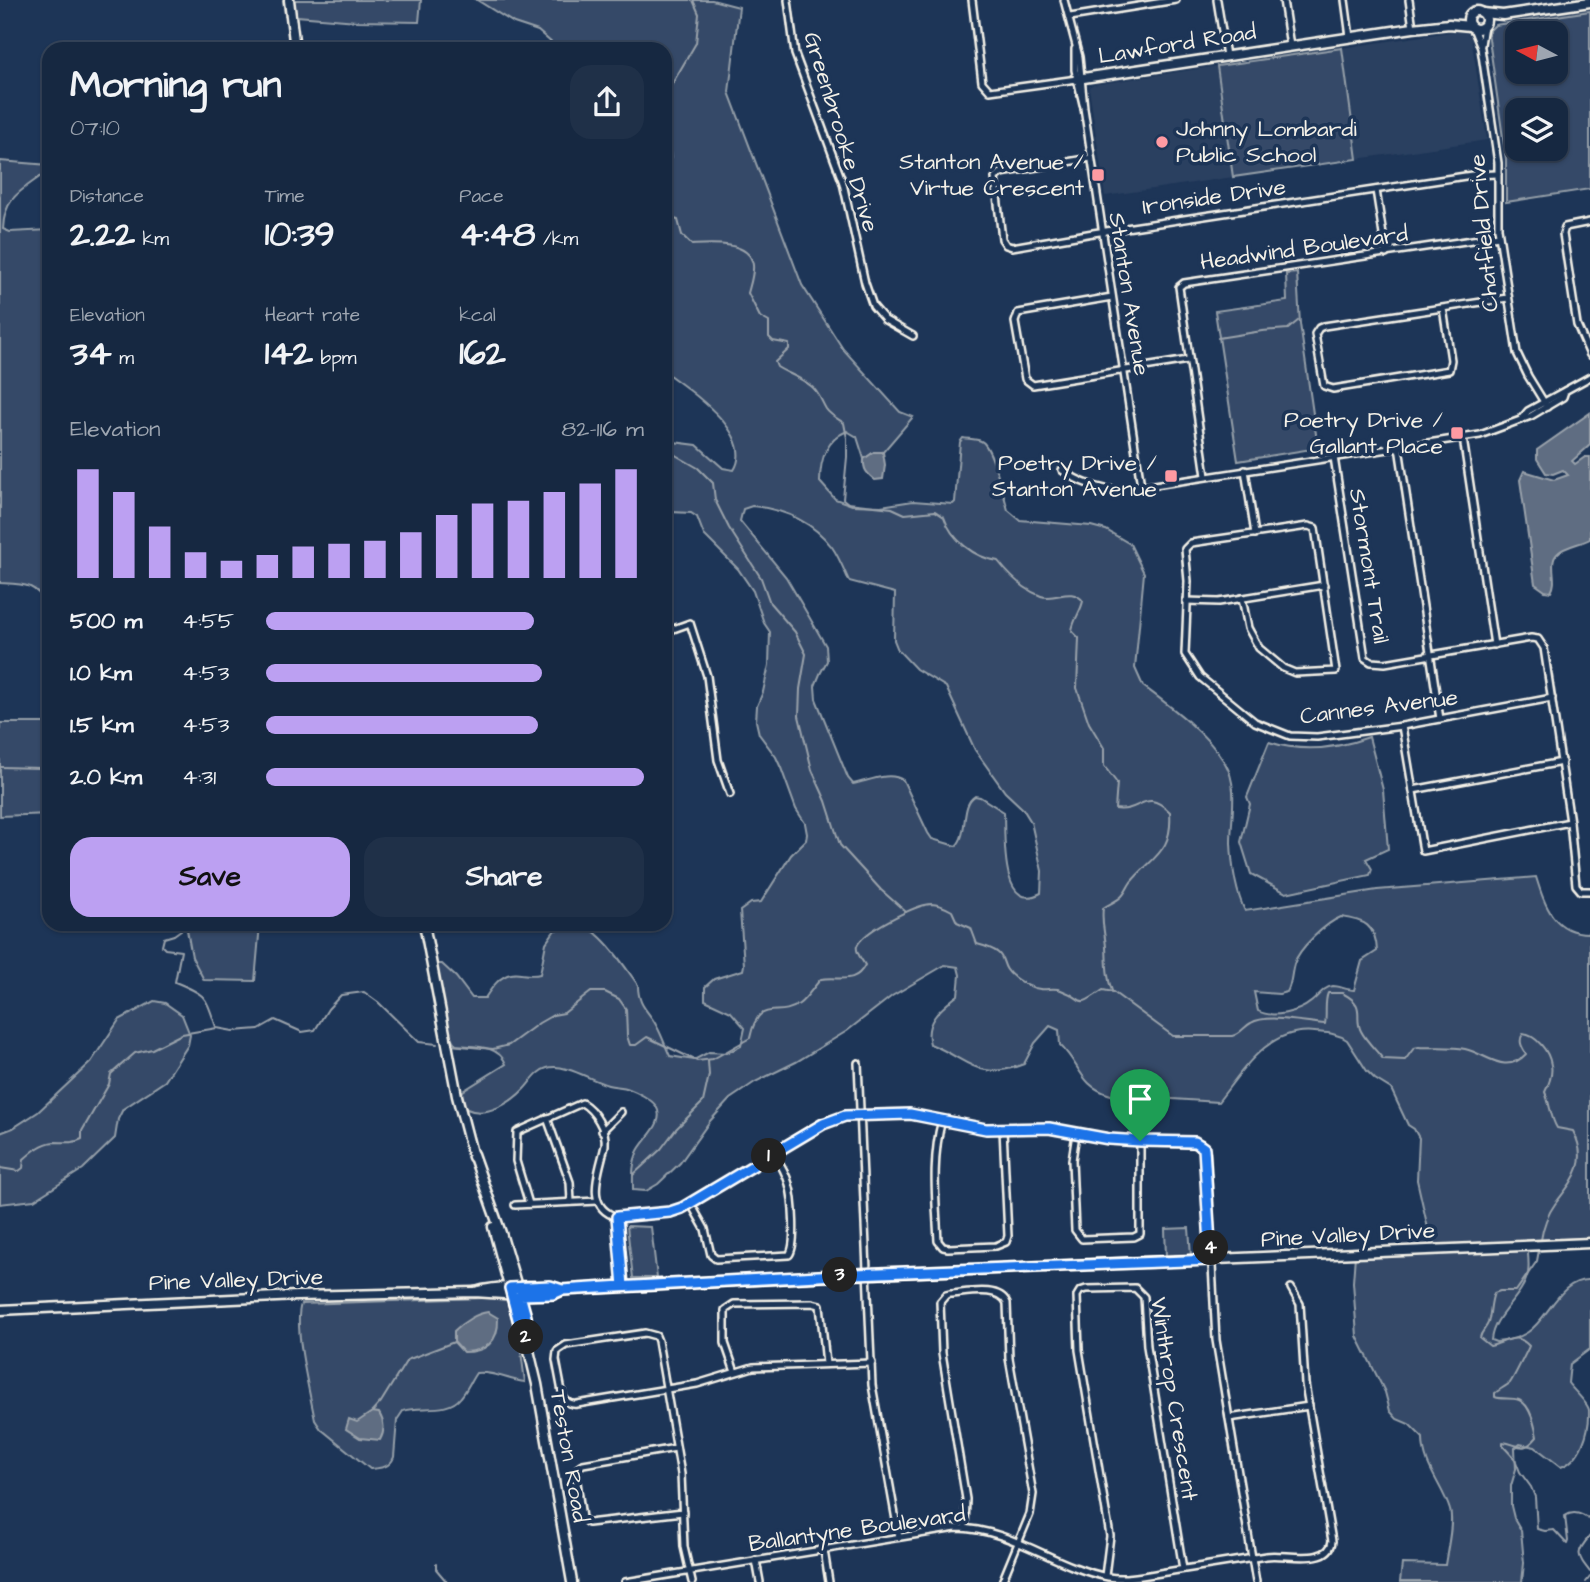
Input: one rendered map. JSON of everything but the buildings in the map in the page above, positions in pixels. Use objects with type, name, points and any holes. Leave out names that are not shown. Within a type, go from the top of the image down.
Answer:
[{"type":"street","points":[[289,0],[294,42]]},
{"type":"street","name":"Greenbrooke Drive","points":[[788,0],[795,54],[843,183],[865,283],[873,306],[885,320],[913,336]]},
{"type":"street","points":[[971,0],[982,82],[990,91],[1079,78]]},
{"type":"street","name":"Stanton Avenue","points":[[1064,0],[1075,46],[1141,486]]},
{"type":"street","points":[[1070,17],[1175,0]]},
{"type":"street","points":[[1217,0],[1226,56]]},
{"type":"street","points":[[1283,0],[1290,46]]},
{"type":"street","points":[[1345,0],[1350,37]]},
{"type":"street","points":[[1409,0],[1413,29]]},
{"type":"street","points":[[1474,0],[1486,19],[1484,25]]},
{"type":"street","points":[[1474,0],[1468,21],[1471,27],[1479,29],[1503,15]]},
{"type":"street","points":[[1470,14],[1476,10],[1503,15],[1590,2]]},
{"type":"street","name":"Lawford Road","points":[[1449,24],[1470,14]]},
{"type":"street","name":"Lawford Road","points":[[1079,78],[1449,24],[1471,27]]},
{"type":"street","name":"Chatfield Drive","points":[[1484,25],[1481,48],[1498,174],[1499,236],[1508,298],[1517,353],[1545,404]]},
{"type":"street","name":"Chatfield Drive","points":[[1471,27],[1481,48]]},
{"type":"street","name":"Ironside Drive","points":[[1091,158],[1001,173],[995,178],[1002,239],[1009,247],[1472,175],[1498,174]]},
{"type":"street","points":[[1376,190],[1386,254]]},
{"type":"street","points":[[1590,222],[1566,227],[1563,234],[1577,325],[1590,355]]},
{"type":"street","name":"Headwind Boulevard","points":[[1206,475],[1179,287],[1184,283],[1499,236]]},
{"type":"street","points":[[1112,297],[1023,310],[1018,313],[1015,322],[1025,379],[1028,383],[1033,385],[1188,360]]},
{"type":"street","points":[[1443,308],[1451,360],[1449,370],[1333,389],[1324,386],[1315,334],[1319,328],[1443,308],[1508,298]]},
{"type":"street","points":[[1062,470],[1072,478],[1104,489],[1122,490],[1206,475],[1463,438],[1493,431],[1531,416],[1545,404],[1563,397],[1565,391],[1590,377]]},
{"type":"street","points":[[1463,438],[1494,645]]},
{"type":"street","points":[[1399,447],[1440,719]]},
{"type":"street","name":"Stormont Trail","points":[[1334,457],[1365,658],[1371,662],[1385,663],[1538,639],[1544,648],[1562,762],[1576,885],[1581,891],[1590,891]]},
{"type":"street","points":[[1245,470],[1255,534]]},
{"type":"street","name":"Cannes Avenue","points":[[1324,585],[1315,528],[1308,526],[1191,543],[1185,549],[1188,581],[1185,654],[1200,677],[1255,722],[1290,736],[1317,737],[1402,726],[1552,698]]},
{"type":"street","points":[[1186,601],[1219,602],[1242,598],[1324,585],[1336,671],[1295,673],[1283,668],[1259,648],[1248,628],[1242,598]]},
{"type":"street","points":[[672,629],[690,623],[707,676],[718,756],[730,794]]},
{"type":"street","points":[[1402,726],[1423,851],[1570,822]]},
{"type":"street","points":[[1413,790],[1562,762]]},
{"type":"street","name":"Teston Road","points":[[425,931],[457,1096],[515,1291],[526,1317],[526,1338],[537,1384],[572,1582]]},
{"type":"street","points":[[858,1063],[873,1396],[899,1536]]},
{"type":"street","points":[[529,1204],[516,1161],[516,1134],[582,1103],[593,1111],[606,1141],[596,1178],[598,1201],[608,1214],[617,1217],[670,1212],[691,1204],[830,1120],[860,1116],[910,1114],[981,1128],[1043,1127],[1076,1134],[1140,1141],[1195,1142],[1204,1148],[1216,1340],[1256,1582]]},
{"type":"street","points":[[602,1131],[621,1112]]},
{"type":"street","points":[[547,1118],[570,1182],[571,1202]]},
{"type":"street","points":[[942,1120],[935,1152],[938,1236],[940,1244],[948,1248],[996,1246],[1006,1242],[1008,1236],[1003,1129]]},
{"type":"street","points":[[1076,1134],[1072,1160],[1075,1230],[1079,1237],[1086,1239],[1134,1237],[1140,1234],[1140,1141]]},
{"type":"street","points":[[691,1204],[705,1229],[714,1258],[789,1255],[793,1247],[791,1191],[788,1179],[774,1154]]},
{"type":"street","points":[[515,1205],[598,1201]]},
{"type":"street","points":[[617,1217],[623,1286]]},
{"type":"street","name":"Pine Valley Drive","points":[[0,1310],[297,1296],[515,1291],[550,1286],[562,1290],[1590,1243]]},
{"type":"street","name":"Winthrop Crescent","points":[[1105,1576],[1110,1536],[1078,1339],[1077,1296],[1080,1291],[1086,1289],[1135,1288],[1144,1297],[1147,1346],[1183,1569]]},
{"type":"street","points":[[1229,1418],[1309,1406],[1300,1307],[1291,1288]]},
{"type":"street","points":[[965,1528],[966,1499],[942,1353],[940,1302],[950,1294],[996,1292],[1004,1297],[1007,1303],[1009,1358],[1032,1489],[1030,1514],[1002,1582]]},
{"type":"street","points":[[735,1372],[726,1349],[724,1331],[725,1310],[734,1304],[820,1305],[827,1364]]},
{"type":"street","points":[[692,1582],[684,1547],[676,1448],[666,1389],[658,1341],[653,1334],[645,1333],[566,1345],[558,1351],[556,1360],[563,1397],[570,1404],[666,1389],[703,1383],[757,1366],[872,1363]]},
{"type":"street","name":"Ballantyne Boulevard","points":[[625,1582],[899,1536],[965,1528],[988,1531],[1082,1570],[1122,1578],[1278,1554],[1312,1557],[1325,1554],[1332,1546],[1309,1406]]},
{"type":"street","points":[[676,1448],[583,1464],[577,1469],[576,1475],[582,1518],[588,1523],[683,1512]]},
{"type":"street","points":[[824,1549],[829,1582]]},
{"type":"street","points":[[756,1560],[760,1582]]},
{"type":"street","points":[[1149,1574],[1150,1582]]},
{"type":"shaded area","points":[[283,0],[421,0],[419,22],[357,21],[285,15]]},
{"type":"shaded area","points":[[477,0],[712,0],[739,7],[729,92],[802,285],[843,349],[900,412],[913,417],[883,452],[874,452],[864,459],[857,437],[847,431],[840,435],[826,451],[820,482],[835,499],[852,505],[881,506],[913,501],[953,504],[960,442],[963,438],[977,440],[985,445],[989,452],[1008,510],[1020,520],[1091,526],[1106,530],[1130,544],[1144,573],[1135,668],[1143,686],[1198,731],[1225,763],[1233,792],[1232,860],[1236,886],[1245,911],[1377,890],[1536,877],[1548,908],[1559,923],[1568,929],[1590,933],[1590,1238],[1527,1240],[1529,1269],[1525,1282],[1497,1322],[1491,1340],[1509,1340],[1528,1332],[1571,1285],[1590,1280],[1590,1349],[1570,1364],[1568,1383],[1589,1410],[1583,1444],[1574,1458],[1561,1467],[1535,1447],[1520,1444],[1515,1448],[1516,1469],[1511,1486],[1511,1506],[1521,1530],[1524,1563],[1522,1582],[1400,1582],[1402,1564],[1445,1565],[1451,1515],[1447,1501],[1429,1467],[1423,1438],[1390,1411],[1385,1392],[1357,1336],[1353,1282],[1355,1255],[1434,1255],[1417,1180],[1419,1138],[1408,1125],[1391,1089],[1367,1071],[1347,1040],[1339,1036],[1298,1032],[1271,1043],[1248,1064],[1218,1102],[1111,1095],[1100,1091],[1086,1080],[1060,1045],[1059,1030],[1050,1026],[1035,1043],[1024,1064],[995,1071],[974,1067],[930,1044],[929,1028],[935,1016],[958,995],[958,967],[945,965],[892,996],[847,1031],[796,1062],[755,1082],[730,1099],[710,1121],[680,1163],[658,1184],[646,1191],[633,1190],[635,1158],[656,1125],[659,1113],[654,1103],[636,1092],[554,1067],[540,1072],[519,1094],[497,1108],[482,1112],[467,1109],[462,1105],[463,1091],[506,1064],[491,1050],[456,1045],[438,1008],[429,968],[431,964],[442,964],[472,998],[485,998],[496,983],[507,975],[540,974],[546,943],[554,931],[592,931],[605,942],[638,985],[642,1003],[670,1056],[694,1060],[709,1052],[727,1053],[741,1046],[745,1028],[731,1012],[705,1000],[705,987],[714,979],[743,970],[740,911],[751,903],[761,902],[791,855],[806,840],[807,834],[805,823],[796,809],[781,768],[759,734],[756,721],[757,706],[769,665],[770,632],[753,591],[738,569],[704,535],[697,517],[691,513],[672,512],[672,442],[697,445],[723,468],[734,470],[738,456],[736,442],[728,428],[704,402],[672,377],[672,42],[551,42],[538,31],[514,23]],"holes":[[[752,506],[775,510],[806,523],[824,538],[839,559],[849,581],[895,593],[894,640],[898,650],[916,669],[946,687],[975,750],[1005,792],[1023,809],[1031,822],[1042,871],[1041,893],[1028,897],[1018,893],[1007,869],[1004,812],[980,797],[975,796],[970,800],[962,834],[956,846],[932,839],[903,780],[892,776],[853,784],[848,778],[816,699],[815,686],[827,661],[826,646],[786,577],[740,521],[743,509]],[[1341,917],[1356,920],[1371,930],[1377,951],[1362,961],[1354,990],[1329,987],[1306,1006],[1293,1011],[1278,1014],[1258,1011],[1254,992],[1287,992],[1294,964],[1307,944],[1321,930]]]},
{"type":"shaded area","points":[[1590,11],[1590,189],[1506,202],[1506,161],[1568,161],[1568,98],[1505,98],[1505,152],[1488,32],[1495,25],[1505,24],[1505,84],[1568,84],[1568,21],[1522,21]]},
{"type":"shaded area","points":[[1463,30],[1471,37],[1487,140],[1357,159],[1342,48]]},
{"type":"shaded area","points":[[1342,48],[1357,159],[1233,177],[1217,66]]},
{"type":"shaded area","name":"Johnny Lombardi Public School","points":[[1217,66],[1233,177],[1105,196],[1089,87]]},
{"type":"shaded area","points":[[0,161],[42,164],[42,175],[17,194],[7,208],[3,229],[10,232],[42,230],[42,597],[29,586],[0,583]]},
{"type":"shaded area","points":[[1297,273],[1300,324],[1318,448],[1238,461],[1215,311],[1287,301],[1286,274]]},
{"type":"shaded area","points":[[1590,413],[1590,445],[1572,461],[1575,464],[1585,457],[1590,457],[1590,539],[1558,553],[1553,562],[1553,587],[1551,592],[1545,591],[1535,584],[1520,480],[1524,471],[1554,480],[1568,475],[1563,470],[1553,474],[1546,473],[1537,459],[1537,450]]},
{"type":"shaded area","points":[[874,452],[883,452],[883,479],[875,480],[865,469],[864,459]]},
{"type":"shaded area","points":[[0,723],[42,723],[42,814],[0,816]]},
{"type":"shaded area","points":[[1369,737],[1383,790],[1388,849],[1366,859],[1372,869],[1370,875],[1286,893],[1251,874],[1241,842],[1250,804],[1247,797],[1269,742],[1294,748],[1319,748]]},
{"type":"shaded area","points":[[187,931],[259,931],[255,981],[204,980],[192,957]]},
{"type":"shaded area","points":[[154,1001],[165,1003],[182,1015],[190,1035],[188,1045],[165,1081],[123,1109],[118,1119],[115,1138],[83,1169],[34,1200],[0,1204],[0,1133],[38,1112],[91,1062],[119,1020]]},
{"type":"shaded area","points":[[627,1226],[651,1227],[657,1278],[633,1278]]},
{"type":"shaded area","points":[[1189,1228],[1191,1256],[1166,1257],[1165,1229]]},
{"type":"shaded area","points":[[514,1297],[525,1382],[488,1373],[476,1373],[463,1394],[449,1406],[403,1411],[397,1420],[394,1457],[381,1468],[370,1469],[321,1429],[315,1420],[299,1328],[301,1304]]},
{"type":"shaded area","points":[[488,1312],[498,1318],[493,1340],[484,1348],[463,1352],[454,1342],[454,1331],[470,1318]]},
{"type":"shaded area","points":[[372,1412],[379,1413],[382,1419],[380,1440],[360,1438],[346,1429],[349,1419],[357,1422]]},
{"type":"waterway","points":[[672,84],[696,43],[699,14],[693,0]]},
{"type":"waterway","points":[[672,218],[678,220],[682,235],[692,245],[728,245],[745,251],[750,257],[753,268],[748,293],[760,317],[769,322],[769,337],[773,341],[789,344],[789,349],[775,362],[777,367],[811,386],[828,411],[844,423],[847,457],[843,499],[848,503],[892,508],[905,514],[935,511],[944,517],[952,533],[972,552],[998,561],[1012,577],[1029,590],[1047,597],[1073,595],[1083,601],[1072,631],[1079,638],[1077,688],[1089,723],[1104,748],[1104,766],[1117,783],[1115,809],[1131,808],[1148,801],[1161,805],[1170,812],[1165,845],[1131,882],[1122,896],[1103,908],[1107,969],[1112,991]]},
{"type":"waterway","points":[[1218,338],[1288,329],[1299,320]]},
{"type":"waterway","points":[[672,453],[698,468],[713,483],[715,500],[729,528],[761,578],[770,603],[795,632],[806,654],[799,716],[812,770],[826,801],[840,845],[881,890],[906,912]]},
{"type":"waterway","points":[[0,767],[42,769]]},
{"type":"waterway","points":[[450,1045],[493,1049],[509,1045],[539,1023],[553,1015],[564,1013],[591,992],[605,992],[619,999],[626,1009],[630,1045],[636,1045],[647,1037],[697,1061],[713,1059],[750,1038],[758,1017],[764,1013],[799,1004],[821,979],[846,978],[861,971],[865,965],[857,946],[869,933],[914,909],[924,905],[937,905],[952,911],[957,922],[971,928],[977,944],[996,951],[1009,972],[1033,988],[1059,989],[1081,1001],[1088,1000],[1103,990],[1113,992],[1173,1036],[1232,1036],[1251,1023],[1267,1019],[1325,1024],[1328,993],[1342,993],[1355,1002],[1361,1031],[1383,1059],[1405,1060],[1414,1048],[1419,1047],[1448,1047],[1465,1049],[1496,1062],[1511,1063],[1526,1054],[1521,1042],[1523,1034],[1533,1037],[1550,1060],[1551,1075],[1545,1092],[1555,1124],[1557,1128],[1573,1131],[1580,1153],[1580,1162],[1573,1179],[1550,1212],[1541,1240]]},
{"type":"waterway","points":[[180,931],[164,938],[162,946],[165,949],[181,951],[175,982],[203,997],[216,1027]]},
{"type":"waterway","points":[[0,1168],[19,1171],[23,1168],[24,1159],[41,1146],[82,1139],[82,1131],[109,1084],[111,1074],[135,1053],[152,1049],[182,1034],[217,1028],[233,1031],[259,1029],[275,1020],[302,1032],[315,1030],[341,995],[364,992],[419,1042],[437,1044]]},
{"type":"waterway","points":[[633,1175],[661,1149],[676,1129],[703,1102],[709,1075],[708,1061]]},
{"type":"waterway","points":[[1539,1250],[1537,1261],[1516,1291],[1494,1293],[1488,1323],[1480,1338],[1490,1346],[1510,1339],[1520,1339],[1529,1346],[1510,1383],[1495,1393],[1495,1397],[1516,1399],[1523,1403],[1534,1422],[1537,1437],[1532,1442],[1524,1447],[1503,1442],[1503,1446],[1515,1459],[1520,1472],[1531,1487],[1535,1497],[1537,1529],[1554,1530],[1567,1544],[1565,1516],[1578,1513],[1590,1520]]},
{"type":"waterway","points":[[372,1412],[407,1360],[454,1342]]},
{"type":"waterway","points":[[1590,1536],[1580,1550],[1582,1562],[1590,1572]]},
{"type":"waterway","points":[[436,1564],[436,1569],[447,1582]]},
{"type":"waterway","points":[[1586,1582],[1590,1577]]},
{"type":"place","name":"Johnny Lombardi Public School","points":[[1162,142]]},
{"type":"place","name":"Stanton Avenue / Virtue Crescent","points":[[1098,175]]},
{"type":"place","name":"Poetry Drive / Gallant Place","points":[[1457,433]]},
{"type":"place","name":"Poetry Drive / Stanton Avenue","points":[[1171,476]]},
{"type":"route","points":[[1140,1141],[1109,1139],[1038,1127],[976,1128],[918,1114],[837,1117],[691,1204],[670,1212],[617,1217],[623,1286],[520,1295],[526,1317],[526,1338],[520,1326],[510,1288],[550,1286],[562,1290],[623,1286],[855,1274],[1211,1260],[1204,1148],[1195,1142],[1140,1141]]}]
